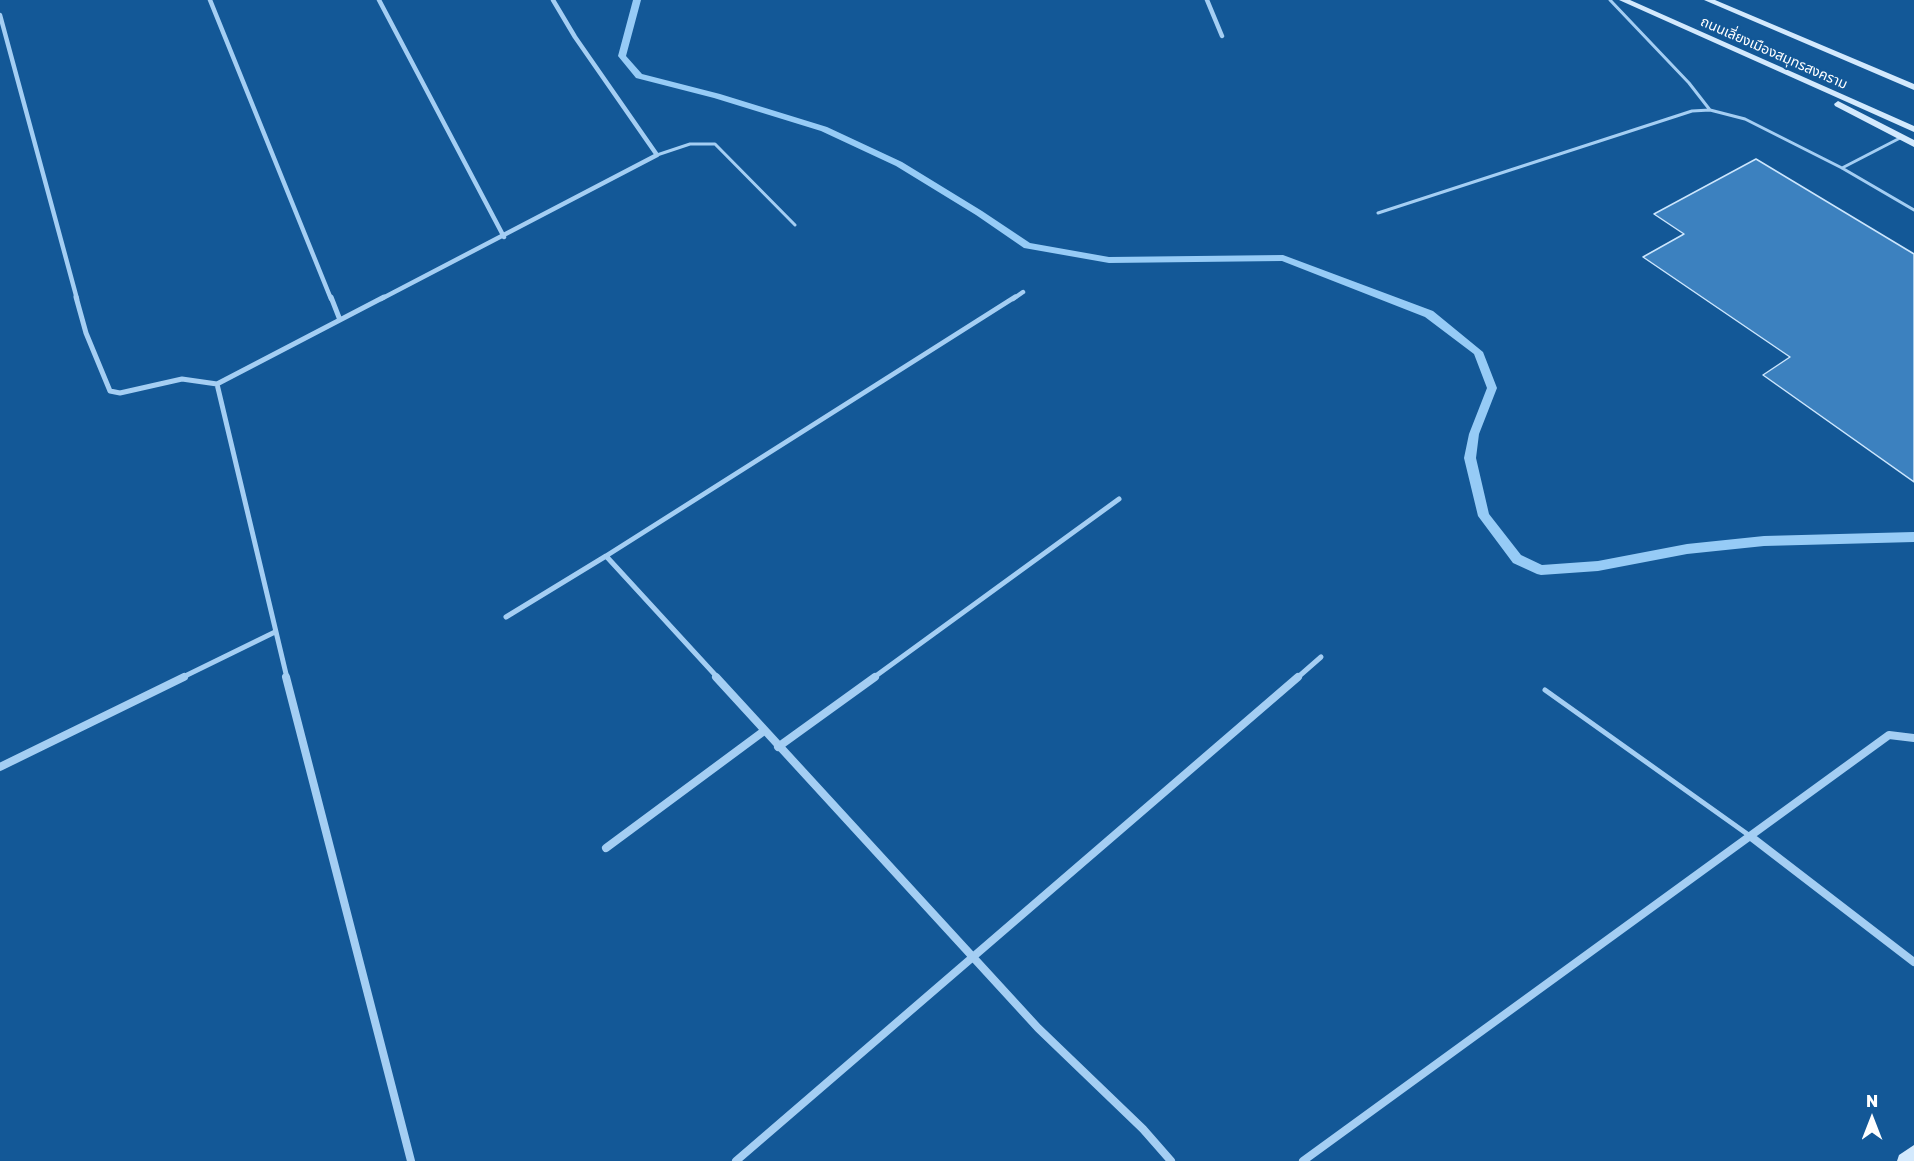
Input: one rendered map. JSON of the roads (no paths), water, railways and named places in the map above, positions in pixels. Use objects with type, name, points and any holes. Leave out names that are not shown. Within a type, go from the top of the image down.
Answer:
[{"type":"main road","name":"ถนนเลี่ยงเมืองสมุทรสงคราม","points":[[1623,0],[1914,129]]},
{"type":"main road","name":"ถนนเลี่ยงเมืองสมุทรสงคราม","points":[[1708,0],[1914,87]]},
{"type":"main road","points":[[1754,60],[1914,144]]},
{"type":"main road","points":[[1905,1161],[1914,1153]]},
{"type":"street","points":[[210,0],[340,320]]},
{"type":"street","points":[[379,0],[504,237]]},
{"type":"street","points":[[0,15],[86,333],[110,391],[134,391],[182,379],[217,384],[504,237],[657,155],[575,38],[553,0]]},
{"type":"street","points":[[1207,0],[1222,36]]},
{"type":"street","points":[[506,617],[1023,292]]},
{"type":"street","points":[[217,384],[275,632],[411,1161]]},
{"type":"street","points":[[778,747],[1119,499]]},
{"type":"street","points":[[606,556],[778,747],[1038,1028],[1143,1129],[1171,1161]]},
{"type":"street","points":[[0,766],[275,632]]},
{"type":"street","points":[[736,1161],[1321,657]]},
{"type":"street","points":[[606,848],[764,731]]},
{"type":"street","points":[[1303,1161],[1889,735],[1914,738]]},
{"type":"street","points":[[1750,836],[1914,962]]},
{"type":"lane","points":[[1610,0],[1689,83],[1710,110]]},
{"type":"lane","points":[[1378,213],[1692,111],[1710,110],[1745,119],[1842,168],[1914,210]]},
{"type":"lane","points":[[1842,168],[1902,137]]},
{"type":"lane","points":[[657,155],[690,144],[715,144],[795,225]]},
{"type":"lane","points":[[1545,690],[1750,836]]},
{"type":"waterway","points":[[637,0],[622,56],[639,76],[717,96],[824,129],[899,164],[979,213],[1027,246],[1109,260],[1283,258],[1429,314],[1478,352],[1492,388],[1474,434],[1470,458],[1484,516],[1517,559],[1541,570],[1598,566],[1687,549],[1764,541],[1914,537]]}]
